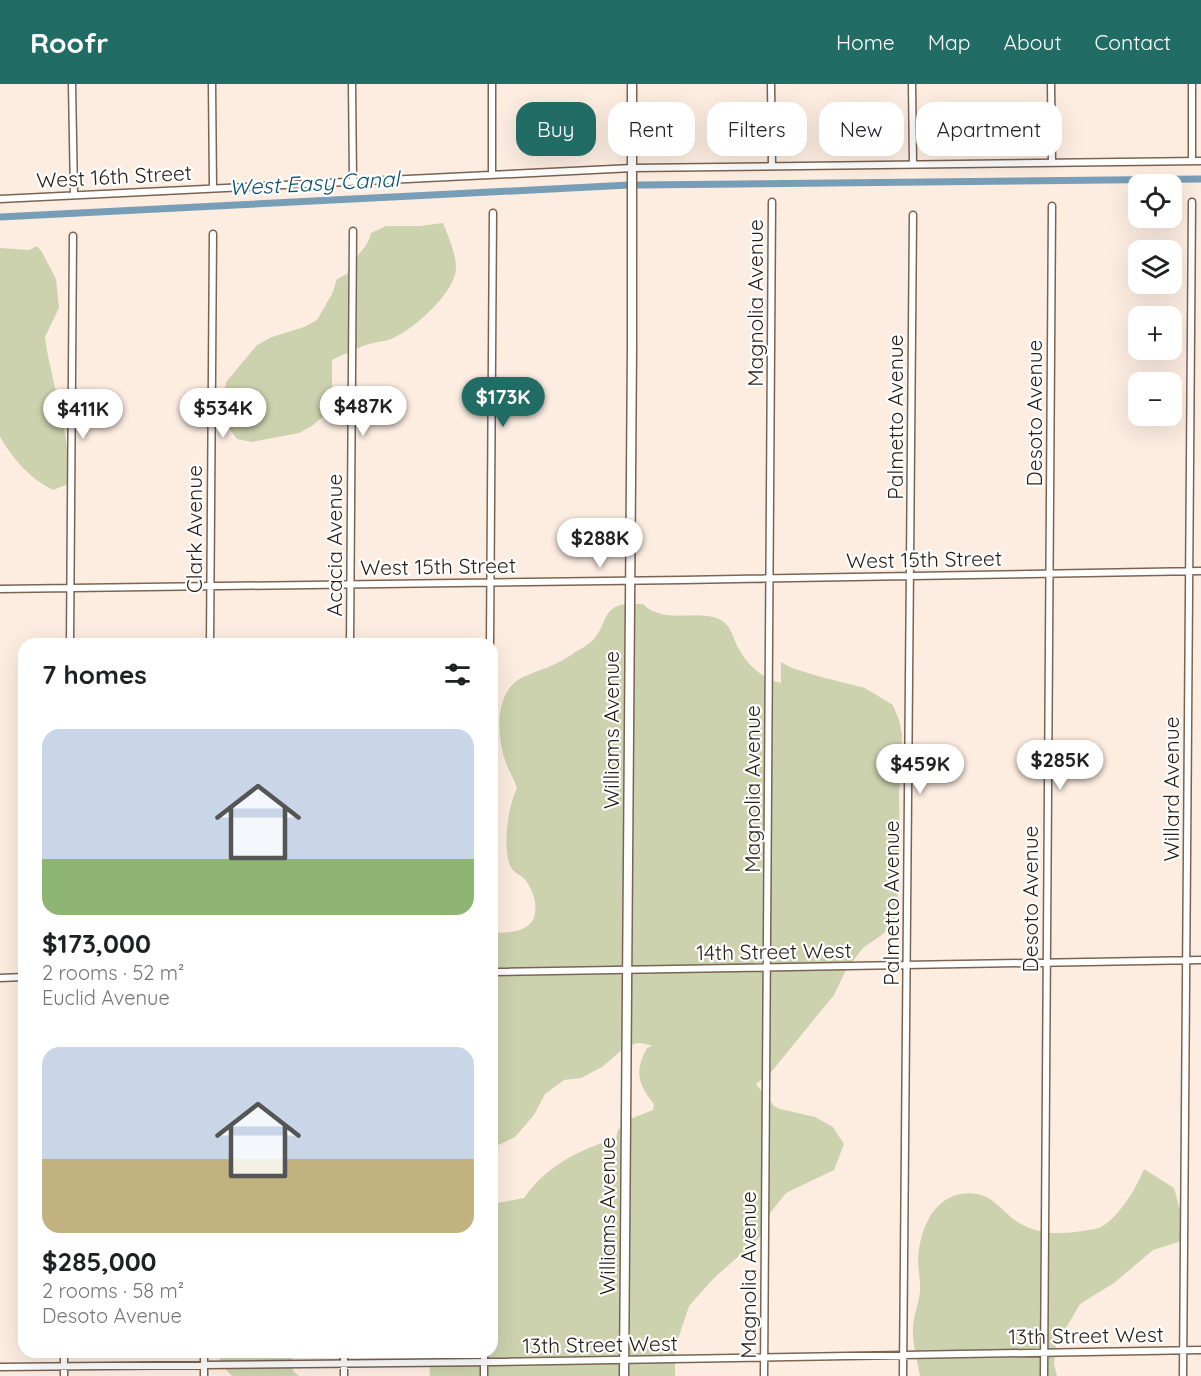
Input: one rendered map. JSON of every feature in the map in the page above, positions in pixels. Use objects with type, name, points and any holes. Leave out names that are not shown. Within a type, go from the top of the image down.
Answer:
[{"type":"street","points":[[72,84],[74,194]]},
{"type":"street","points":[[212,84],[213,188]]},
{"type":"street","points":[[352,84],[353,181]]},
{"type":"street","points":[[492,84],[492,175]]},
{"type":"street","name":"Williams Avenue","points":[[624,1376],[632,84]]},
{"type":"street","points":[[771,84],[772,166]]},
{"type":"street","points":[[912,84],[913,164]]},
{"type":"street","points":[[1051,84],[1052,163]]},
{"type":"street","points":[[1191,84],[1192,161]]},
{"type":"street","name":"West 16th Street","points":[[0,199],[633,168],[1201,161]]},
{"type":"street","name":"Magnolia Avenue","points":[[764,1376],[772,202]]},
{"type":"street","name":"Willard Avenue","points":[[1183,1376],[1192,202]]},
{"type":"street","name":"Desoto Avenue","points":[[1044,1376],[1052,206]]},
{"type":"street","points":[[490,638],[493,213]]},
{"type":"street","name":"Palmetto Avenue","points":[[903,1376],[913,214]]},
{"type":"street","name":"Acacia Avenue","points":[[350,638],[353,231]]},
{"type":"street","name":"Clark Avenue","points":[[210,638],[213,234]]},
{"type":"street","points":[[70,638],[73,236]]},
{"type":"street","name":"West 15th Street","points":[[0,589],[1201,571]]},
{"type":"street","name":"14th Street West","points":[[498,972],[1201,960]]},
{"type":"street","points":[[0,978],[18,977]]},
{"type":"street","name":"13th Street West","points":[[0,1367],[344,1364],[1201,1350]]},
{"type":"street","points":[[64,1358],[64,1376]]},
{"type":"street","points":[[204,1358],[204,1376]]},
{"type":"street","points":[[344,1358],[344,1376]]},
{"type":"street","points":[[484,1358],[484,1376]]},
{"type":"green space","points":[[443,223],[453,251],[456,268],[450,287],[434,307],[397,336],[366,345],[332,360],[332,391],[335,406],[312,426],[299,433],[252,442],[237,439],[228,427],[224,397],[226,382],[257,345],[317,320],[332,294],[337,279],[347,274],[367,244],[371,233],[386,226]]},
{"type":"green space","points":[[37,246],[56,279],[59,308],[45,337],[66,439],[69,469],[68,484],[53,490],[23,468],[0,437],[0,248],[29,250]]},
{"type":"green space","points":[[626,604],[623,1049],[602,1067],[581,1078],[564,1080],[545,1094],[534,1115],[515,1137],[498,1145],[498,933],[524,928],[529,925],[535,912],[530,888],[525,879],[512,869],[507,852],[507,829],[517,788],[503,753],[499,729],[502,705],[512,685],[521,678],[559,662],[594,639],[609,612]]},
{"type":"green space","points":[[633,604],[643,604],[660,614],[700,615],[719,619],[729,628],[738,648],[753,668],[773,681],[781,683],[781,662],[821,677],[865,688],[893,705],[902,734],[898,907],[894,922],[883,934],[863,948],[846,970],[834,995],[772,1071],[756,1084],[774,1106],[815,1117],[833,1127],[844,1144],[834,1170],[786,1193],[770,1213],[760,1237],[713,1279],[689,1306],[675,1348],[675,1376],[627,1376],[630,1119],[653,1110],[654,1104],[641,1084],[639,1071],[647,1048],[652,1046],[635,1043],[630,1046]]},
{"type":"green space","points":[[622,1126],[620,1376],[430,1376],[429,1358],[498,1358],[498,1203],[524,1198],[542,1177],[564,1160],[616,1138]]},
{"type":"green space","points":[[1144,1169],[1174,1188],[1188,1239],[1153,1250],[1114,1283],[1080,1304],[1056,1345],[1054,1364],[1057,1376],[920,1376],[913,1332],[920,1291],[919,1246],[927,1222],[941,1203],[963,1194],[977,1194],[990,1199],[1015,1221],[1037,1231],[1062,1233],[1095,1229],[1108,1222],[1121,1209]]},
{"type":"green space","points":[[219,1358],[292,1358],[293,1371],[299,1376],[232,1376],[222,1365]]},
{"type":"waterway","name":"West Easy Canal","points":[[639,185],[1201,179]]},
{"type":"waterway","name":"West Easy Canal","points":[[0,217],[629,185]]}]
